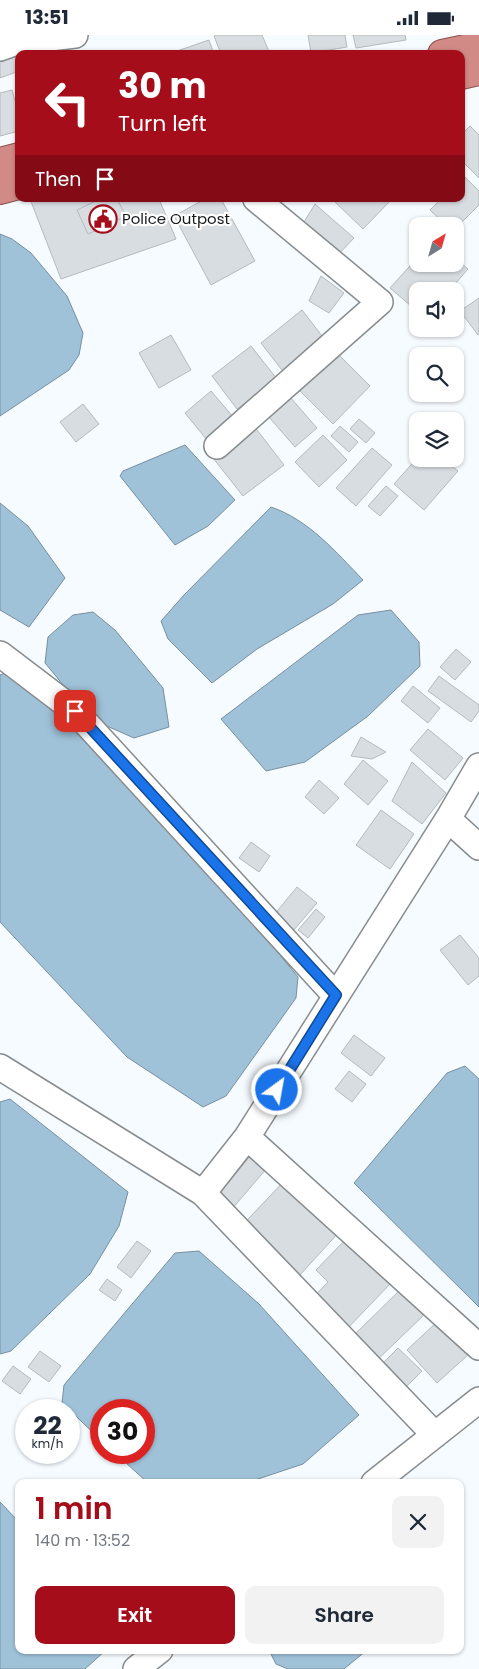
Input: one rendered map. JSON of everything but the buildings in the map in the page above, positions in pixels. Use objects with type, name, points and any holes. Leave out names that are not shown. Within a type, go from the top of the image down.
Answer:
[{"type":"highway","points":[[460,50],[479,46]]},
{"type":"highway","points":[[465,74],[479,71]]},
{"type":"highway","points":[[0,162],[15,158]]},
{"type":"highway","points":[[0,189],[15,186]]},
{"type":"street","points":[[0,48],[16,42],[75,35]]},
{"type":"street","points":[[217,447],[380,302],[260,202]]},
{"type":"street","points":[[0,654],[75,711],[336,995]]},
{"type":"street","points":[[203,1193],[247,1137],[448,819],[479,766]]},
{"type":"street","points":[[448,819],[479,847]]},
{"type":"street","points":[[0,1067],[203,1193],[435,1435]]},
{"type":"street","points":[[247,1137],[479,1347]]},
{"type":"street","points":[[379,1479],[479,1401]]},
{"type":"street","points":[[136,1669],[155,1654]]},
{"type":"water","points":[[0,234],[12,239],[31,253],[67,296],[83,333],[79,355],[69,370],[0,416]]},
{"type":"water","points":[[185,445],[235,500],[208,526],[175,545],[120,476],[123,471]]},
{"type":"water","points":[[0,503],[28,526],[65,578],[29,627],[0,610]]},
{"type":"water","points":[[271,507],[310,528],[363,580],[333,604],[257,649],[212,683],[168,639],[161,621],[184,595]]},
{"type":"water","points":[[391,610],[419,642],[420,666],[368,716],[305,762],[266,771],[221,719],[358,615]]},
{"type":"water","points":[[93,612],[115,630],[163,688],[169,727],[134,738],[100,723],[74,698],[45,663],[48,637],[73,615]]},
{"type":"water","points":[[16,669],[102,750],[158,821],[253,922],[298,977],[296,998],[226,1096],[203,1107],[127,1057],[0,922],[0,675]]},
{"type":"water","points":[[465,1066],[479,1079],[479,1307],[354,1183],[447,1073]]},
{"type":"water","points":[[10,1099],[128,1192],[119,1226],[90,1274],[11,1351],[0,1354],[0,1102]]},
{"type":"water","points":[[199,1251],[259,1304],[359,1415],[303,1464],[258,1479],[144,1479],[127,1464],[155,1464],[155,1399],[90,1399],[90,1430],[80,1420],[80,1399],[62,1399],[64,1385],[175,1253]]},
{"type":"water","points":[[0,1502],[15,1518],[15,1654],[102,1654],[85,1669],[0,1669]]},
{"type":"water","points":[[271,1654],[362,1654],[344,1669],[288,1669],[276,1664]]},
{"type":"place","name":"Police Outpost","points":[[103,219]]},
{"type":"route","points":[[75,711],[336,995],[277,1090]]}]
